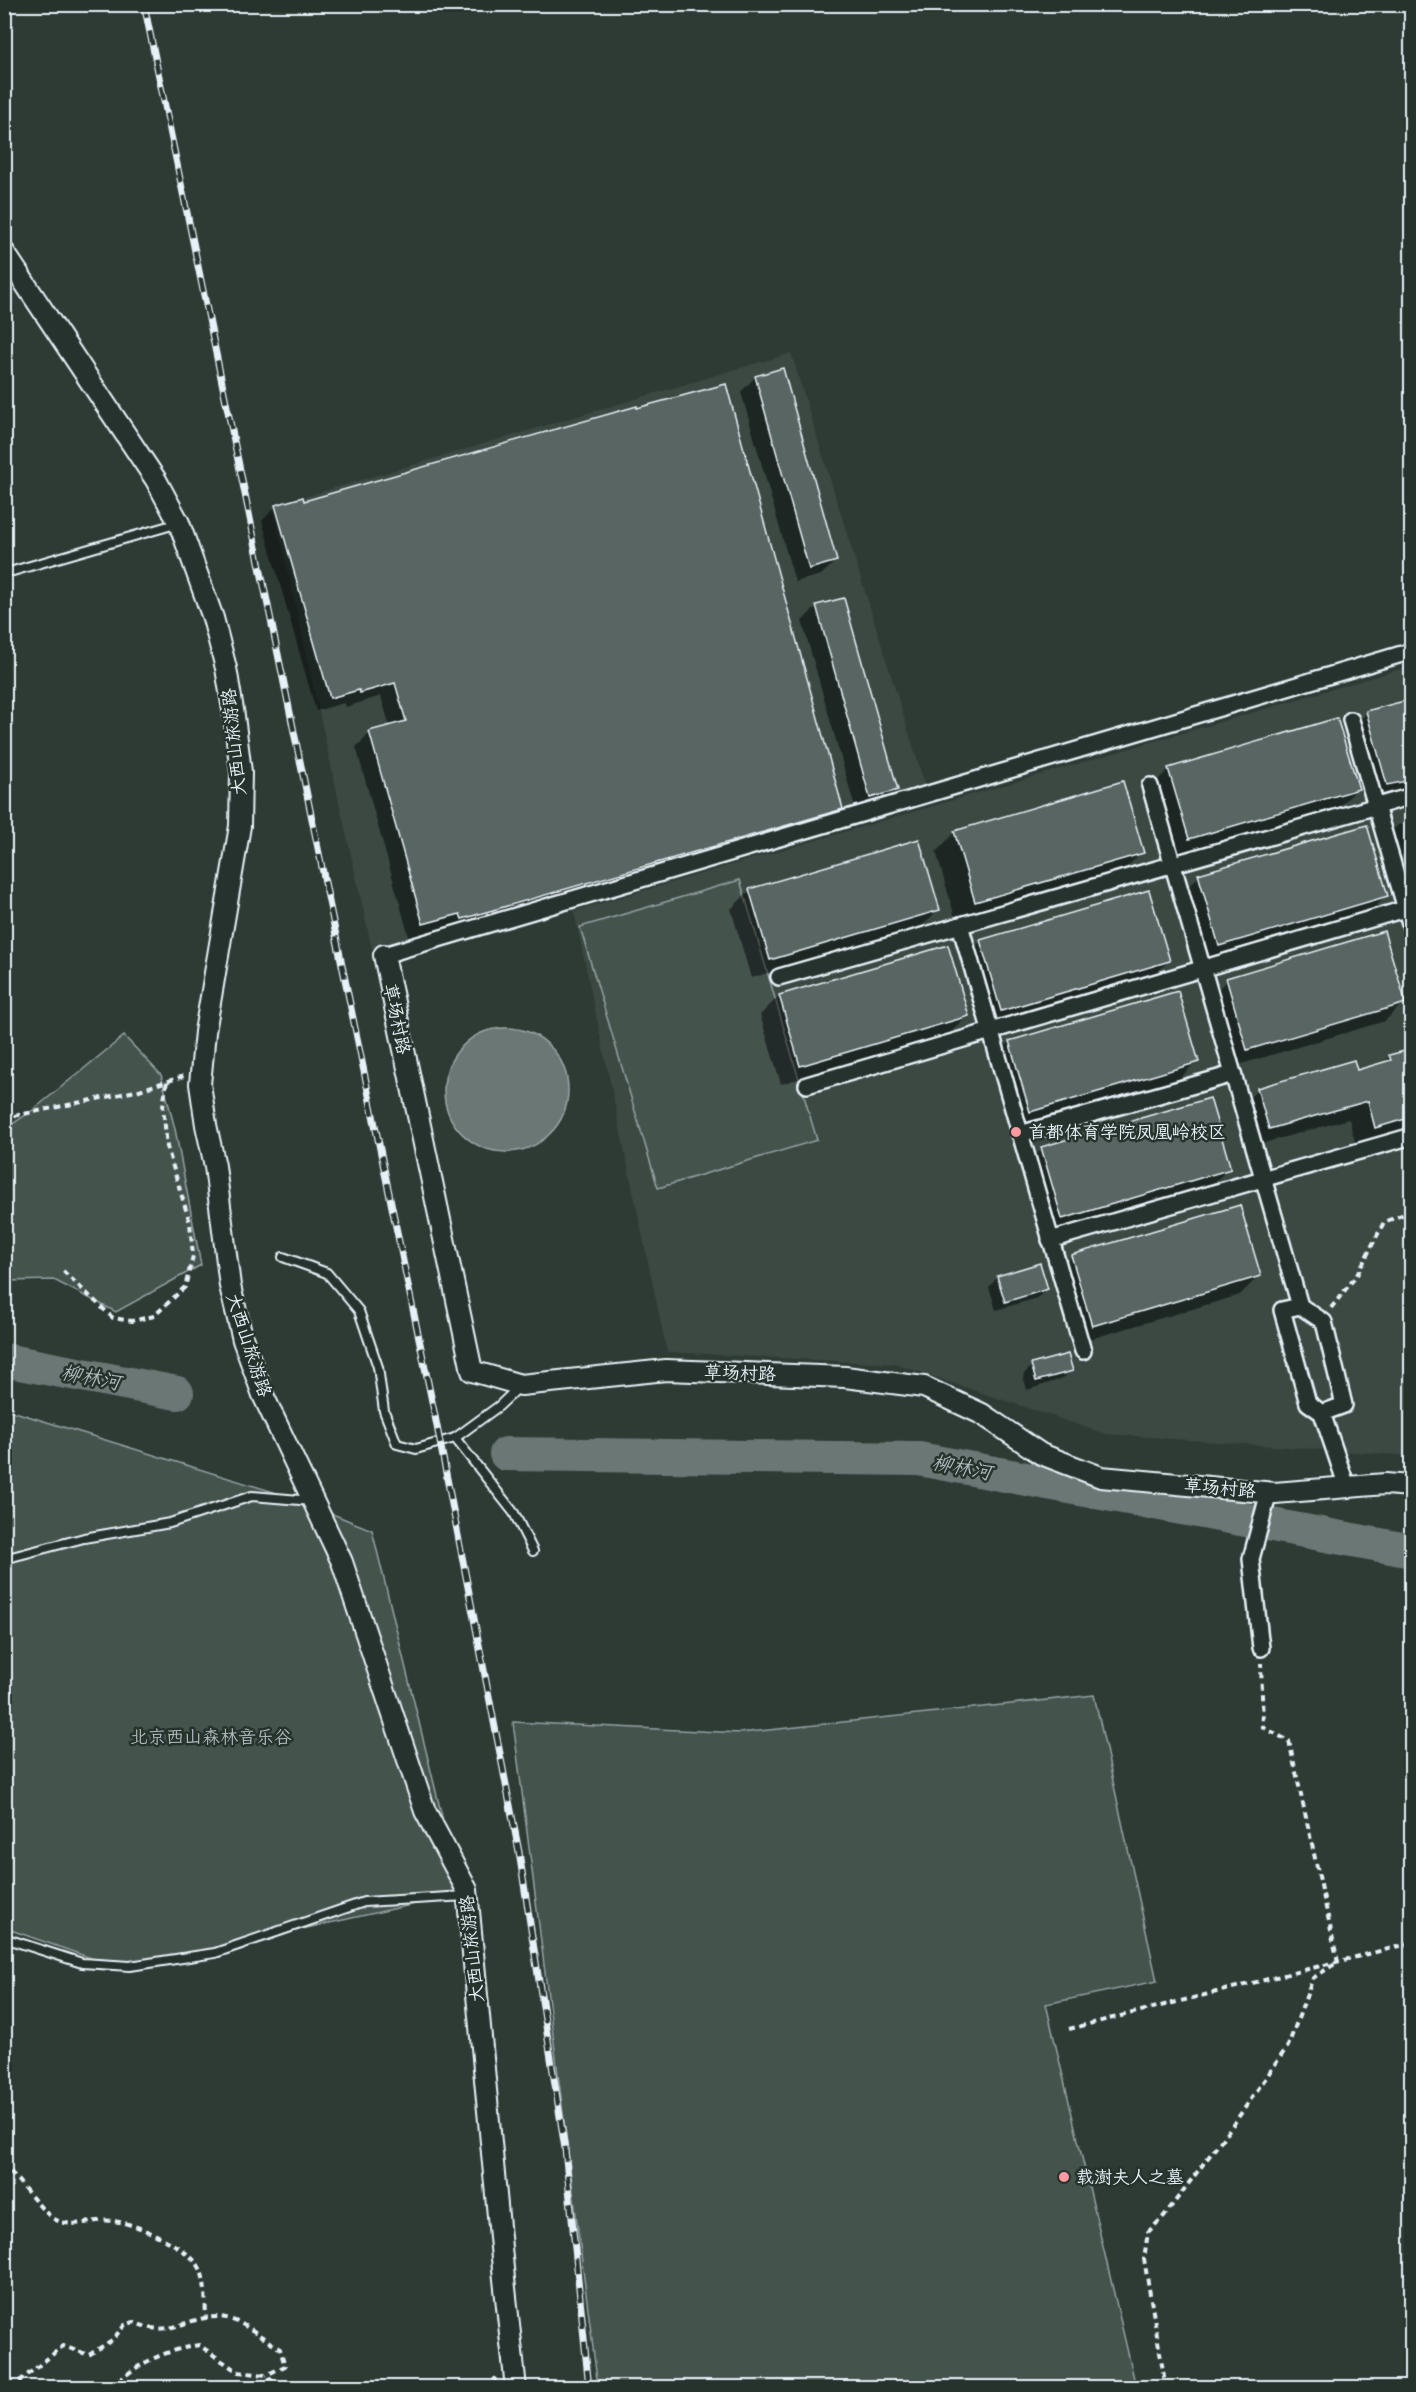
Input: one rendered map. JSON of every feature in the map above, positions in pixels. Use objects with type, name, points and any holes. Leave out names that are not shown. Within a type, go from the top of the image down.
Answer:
[{"type":"street","name":"大西山旅游路","points":[[4,252],[156,480],[179,523],[213,618],[234,716],[241,772],[240,826],[205,1032],[200,1084],[215,1166],[230,1286],[243,1340],[263,1395],[342,1562],[425,1811],[467,1890],[516,2388]]},
{"type":"street","points":[[384,955],[1412,651]]},
{"type":"street","points":[[1351,720],[1376,806],[1405,884],[1406,909],[1412,930]]},
{"type":"street","points":[[1150,786],[1300,1306],[1324,1322],[1344,1405],[1322,1413]]},
{"type":"street","points":[[779,977],[1412,796]]},
{"type":"street","points":[[807,1085],[1406,909]]},
{"type":"street","points":[[960,925],[1083,1351]]},
{"type":"street","name":"草场村路","points":[[384,955],[472,1371],[521,1385],[666,1370],[845,1377],[924,1387],[982,1414],[1041,1454],[1101,1477],[1267,1499],[1347,1487],[1385,1484],[1412,1486]]},
{"type":"street","points":[[1020,1134],[1233,1074]]},
{"type":"street","points":[[1050,1240],[1412,1136]]},
{"type":"street","points":[[1300,1306],[1282,1310],[1308,1403],[1322,1413],[1347,1487]]},
{"type":"street","points":[[1261,1648],[1251,1559],[1267,1499]]},
{"type":"lane","points":[[13,571],[179,523]]},
{"type":"lane","points":[[283,1257],[327,1273],[359,1311],[378,1367],[384,1412],[397,1444],[416,1449],[455,1438],[499,1406],[521,1385]]},
{"type":"lane","points":[[455,1438],[514,1513],[533,1551]]},
{"type":"lane","points":[[4,1559],[84,1538],[170,1523],[252,1496],[313,1501]]},
{"type":"lane","points":[[4,1938],[82,1963],[130,1966],[215,1953],[364,1902],[468,1896]]},
{"type":"path","points":[[4,1118],[136,1091],[201,1071]]},
{"type":"path","points":[[63,1271],[113,1318],[132,1321],[154,1316],[185,1287],[193,1256],[190,1223],[166,1147],[163,1106],[167,1081]]},
{"type":"path","points":[[1321,1320],[1357,1275],[1384,1222],[1412,1211]]},
{"type":"path","points":[[1261,1648],[1263,1727],[1289,1741],[1338,1962]]},
{"type":"path","points":[[1069,2029],[1412,1943]]},
{"type":"path","points":[[1166,2388],[1144,2259],[1148,2232],[1164,2216],[1235,2122],[1288,2046],[1313,1978],[1338,1962]]},
{"type":"path","points":[[4,2164],[52,2219],[72,2225],[111,2220],[140,2228],[173,2244],[198,2265],[204,2284],[206,2319]]},
{"type":"path","points":[[11,2388],[63,2346],[89,2355],[111,2340],[125,2325],[134,2322],[148,2329],[168,2329],[218,2317],[234,2321],[280,2349],[285,2366],[266,2376]]},
{"type":"path","points":[[111,2388],[120,2379],[149,2360],[199,2345],[238,2372],[266,2376],[279,2388]]},
{"type":"shaded area","points":[[791,353],[925,785],[372,949],[273,506]]},
{"type":"shaded area","name":"首都体育学院凤凰岭校区","points":[[1411,666],[1411,1456],[1106,1434],[895,1364],[667,1352],[574,911]]},
{"type":"shaded area","points":[[506,1028],[530,1032],[550,1046],[564,1066],[568,1090],[564,1114],[550,1134],[530,1148],[506,1152],[482,1148],[462,1134],[448,1114],[444,1090],[448,1066],[462,1046],[482,1032]]},
{"type":"green space","points":[[740,880],[817,1140],[658,1188],[580,927]]},
{"type":"green space","points":[[124,1036],[161,1075],[175,1129],[201,1265],[116,1312],[54,1280],[5,1281],[4,1130],[33,1110]]},
{"type":"green space","name":"北京西山森林音乐谷","points":[[5,1409],[293,1498],[372,1530],[461,1894],[122,1969],[5,1928]]},
{"type":"green space","points":[[1094,1695],[1157,1981],[1046,2004],[1136,2387],[598,2387],[513,1722],[740,1733]]},
{"type":"building","points":[[783,368],[837,561],[809,569],[755,376]]},
{"type":"building","points":[[726,384],[843,809],[462,919],[460,914],[423,924],[369,731],[406,721],[395,683],[360,693],[359,690],[330,698],[275,505],[303,497],[304,501],[637,406],[637,408]]},
{"type":"building","points":[[844,598],[898,790],[870,798],[816,605]]},
{"type":"building","points":[[1412,699],[1412,780],[1387,785],[1366,711]]},
{"type":"building","points":[[1337,718],[1359,789],[1189,839],[1168,768]]},
{"type":"building","points":[[1123,781],[1144,853],[975,902],[954,831]]},
{"type":"building","points":[[1367,825],[1388,896],[1219,946],[1198,874]]},
{"type":"building","points":[[919,839],[940,910],[770,960],[749,889]]},
{"type":"building","points":[[1149,890],[1170,961],[1001,1011],[980,940]]},
{"type":"building","points":[[1384,931],[1406,1003],[1247,1050],[1226,978]]},
{"type":"building","points":[[948,945],[969,1016],[800,1066],[779,995]]},
{"type":"building","points":[[1178,991],[1199,1062],[1030,1112],[1009,1041]]},
{"type":"building","points":[[1412,1049],[1412,1117],[1375,1128],[1368,1101],[1269,1129],[1257,1088],[1354,1060],[1357,1070],[1391,1060],[1389,1055]]},
{"type":"building","points":[[1210,1098],[1231,1169],[1062,1219],[1041,1147]]},
{"type":"building","points":[[1240,1205],[1261,1276],[1092,1326],[1071,1255]]},
{"type":"building","points":[[1040,1263],[1048,1289],[1005,1302],[997,1276]]},
{"type":"building","points":[[1068,1354],[1073,1371],[1036,1381],[1031,1364]]},
{"type":"waterway","name":"柳林河","points":[[4,1360],[177,1393]]},
{"type":"waterway","name":"柳林河","points":[[506,1454],[919,1459],[1412,1551]]},
{"type":"railway","points":[[144,4],[435,1416],[519,1852],[565,2149],[589,2388]]},
{"type":"place","name":"首都体育学院凤凰岭校区","points":[[1016,1132]]},
{"type":"place","name":"载澍夫人之墓","points":[[1064,2177]]}]
